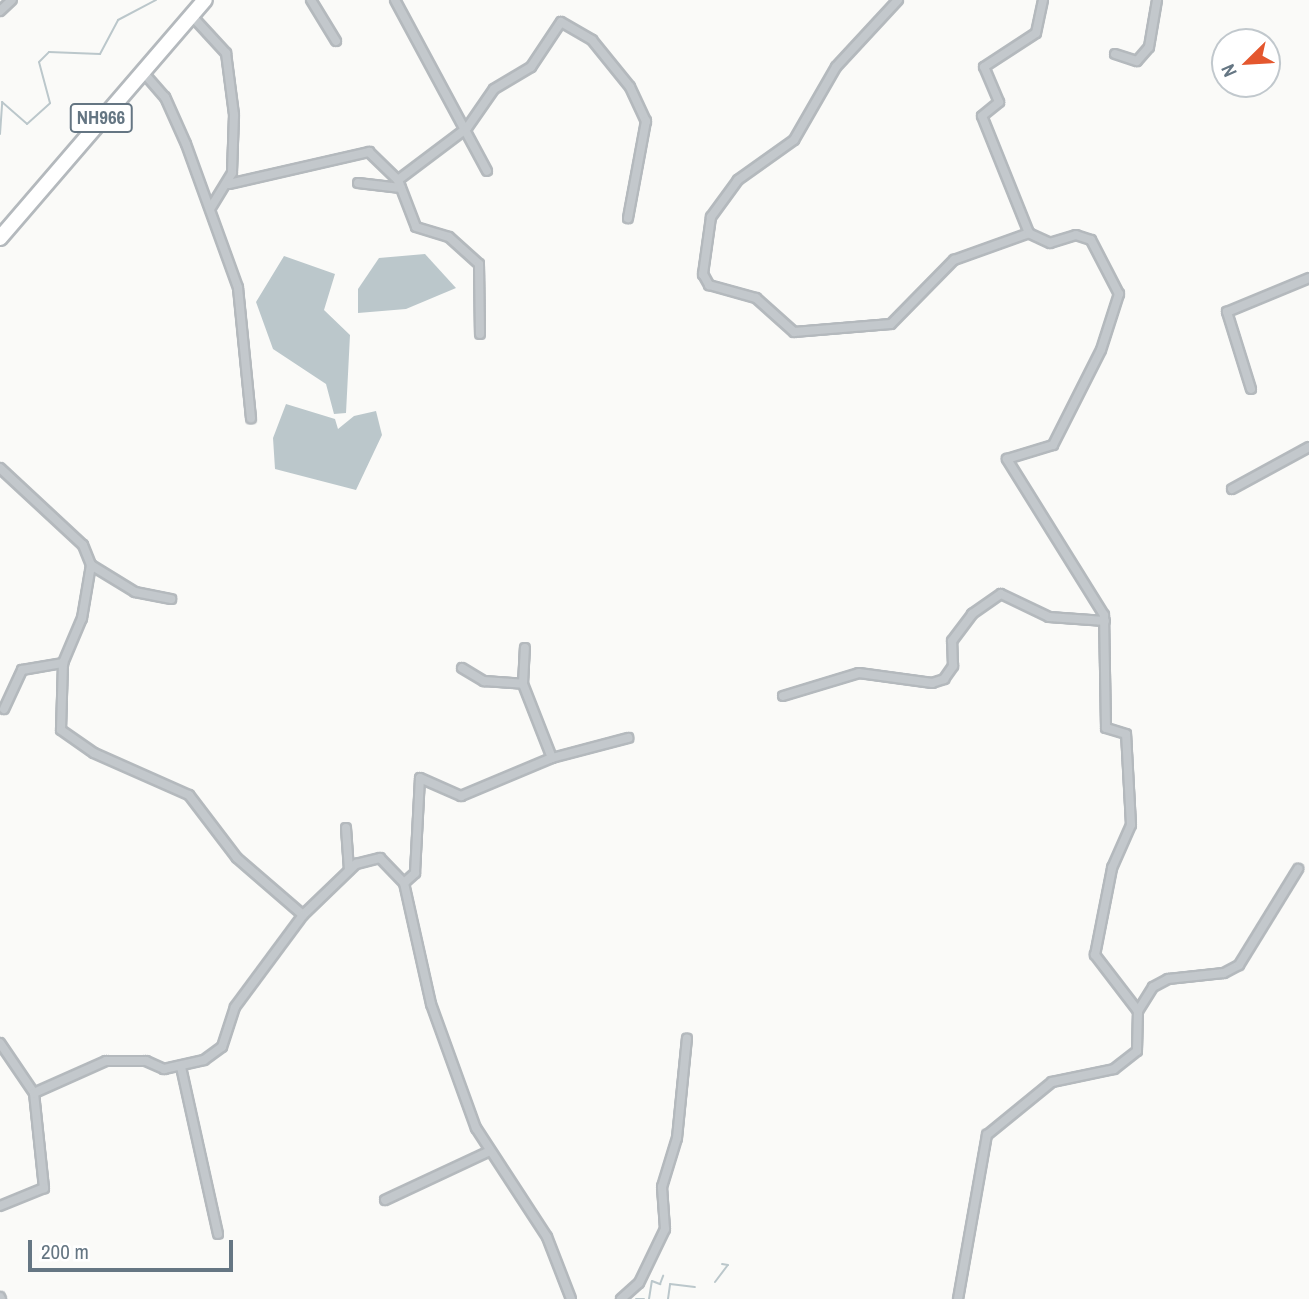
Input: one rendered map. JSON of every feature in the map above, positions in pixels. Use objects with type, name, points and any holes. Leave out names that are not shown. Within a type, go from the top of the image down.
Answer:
[{"type":"highway","name":"NH966","points":[[0,238],[205,0]]},
{"type":"street","points":[[0,11],[12,0]]},
{"type":"street","points":[[311,0],[336,41]]},
{"type":"street","points":[[395,0],[467,128],[487,171]]},
{"type":"street","points":[[898,0],[836,68],[794,140],[738,180],[718,206],[703,274],[709,285],[756,298],[794,332],[865,329],[891,324],[954,260],[1028,233]]},
{"type":"street","points":[[1043,0],[1036,33],[984,67],[999,102],[984,121],[1028,233],[1050,243],[1076,235],[1091,240],[1119,293],[1101,350],[1053,445],[1007,459],[1036,512],[1093,589],[1105,621],[1106,728],[1126,734],[1131,825],[1112,868],[1095,955],[1138,1011]]},
{"type":"street","points":[[1115,54],[1137,61],[1149,47],[1157,0]]},
{"type":"street","points":[[191,15],[226,53],[236,155],[229,184],[211,209]]},
{"type":"street","points":[[358,183],[400,184],[467,128],[494,89],[536,61],[561,22],[585,33],[630,87],[646,121],[628,218]]},
{"type":"street","points":[[142,71],[164,97],[211,209],[242,303],[251,418]]},
{"type":"street","points":[[229,184],[356,152],[379,158],[400,184],[416,227],[449,237],[479,264],[480,334]]},
{"type":"street","points":[[1251,389],[1227,313],[1309,278]]},
{"type":"street","points":[[1232,489],[1309,447]]},
{"type":"street","points":[[0,468],[83,545],[91,565],[82,618],[63,663],[61,730],[94,753],[189,795],[237,858],[303,915]]},
{"type":"street","points":[[91,565],[135,592],[172,599]]},
{"type":"street","points":[[783,696],[859,673],[932,683],[944,679],[953,666],[952,641],[972,614],[1001,594],[1038,614],[1105,621]]},
{"type":"street","points":[[525,648],[523,684],[552,758]]},
{"type":"street","points":[[4,709],[22,670],[63,663]]},
{"type":"street","points":[[462,668],[484,681],[523,684]]},
{"type":"street","points":[[404,883],[415,873],[420,778],[461,796],[552,758],[628,738]]},
{"type":"street","points":[[346,828],[348,870]]},
{"type":"street","points":[[34,1093],[124,1058],[181,1067],[222,1047],[235,1007],[303,915],[348,870],[380,858],[404,883],[431,1004],[490,1151],[547,1237],[571,1299]]},
{"type":"street","points":[[958,1299],[984,1140],[1052,1082],[1114,1069],[1135,1058],[1138,1011],[1153,987],[1168,979],[1224,974],[1240,965],[1298,869]]},
{"type":"street","points":[[621,1299],[639,1283],[665,1228],[662,1187],[677,1138],[687,1038]]},
{"type":"street","points":[[0,1043],[34,1093],[44,1188],[0,1206]]},
{"type":"street","points":[[181,1067],[218,1234]]},
{"type":"street","points":[[385,1200],[490,1151]]},
{"type":"shaded area","points":[[425,254],[456,288],[406,309],[358,313],[358,289],[379,258]]},
{"type":"shaded area","points":[[284,256],[335,274],[324,310],[350,335],[346,413],[334,414],[326,384],[273,349],[256,302]]},
{"type":"shaded area","points":[[286,404],[335,419],[338,429],[354,416],[376,411],[382,435],[356,490],[275,469],[273,438]]},
{"type":"waterway","points":[[0,134],[2,102],[27,124],[50,103],[39,62],[49,52],[100,54],[118,20],[156,0]]},
{"type":"waterway","points":[[715,1282],[728,1265],[722,1264]]},
{"type":"waterway","points":[[649,1299],[652,1281],[660,1284],[663,1276]]},
{"type":"waterway","points":[[668,1299],[670,1284],[695,1287]]},
{"type":"waterway","points":[[636,1299],[644,1299]]}]
